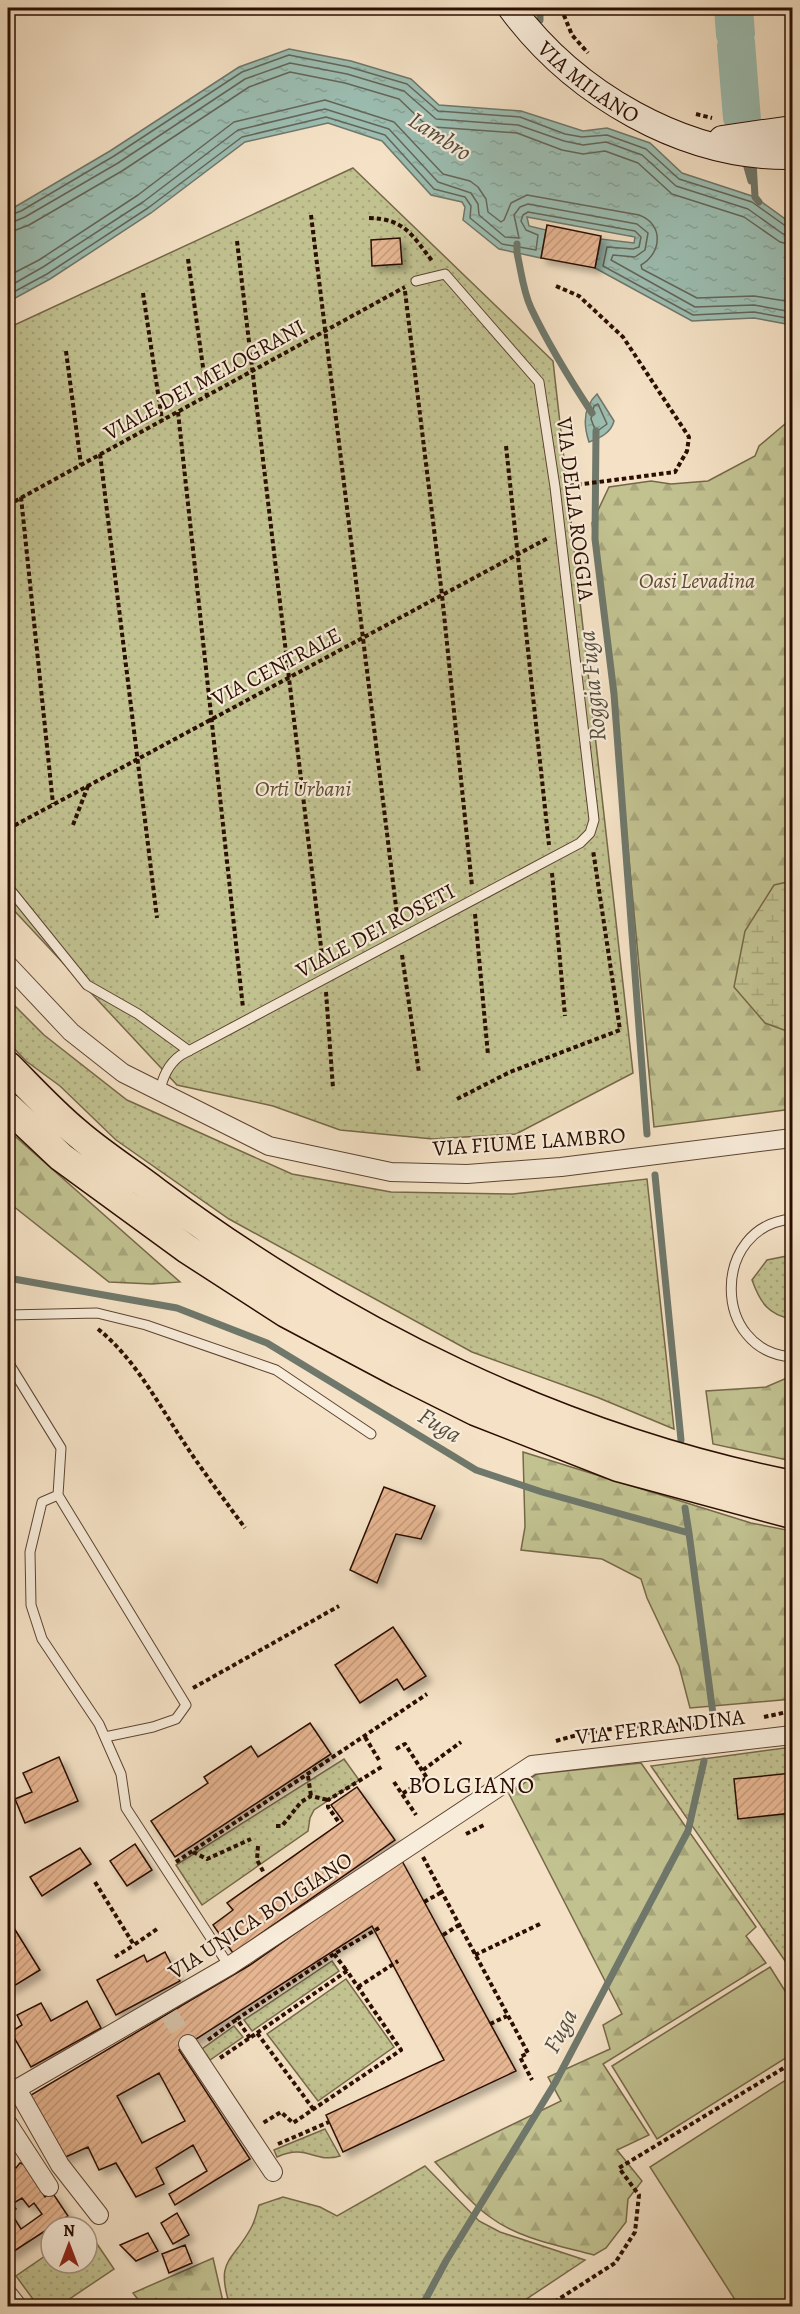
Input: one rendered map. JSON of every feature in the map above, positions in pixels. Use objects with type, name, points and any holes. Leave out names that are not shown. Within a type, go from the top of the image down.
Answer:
[{"type":"main road","points":[[8,1066],[77,1132],[212,1233],[326,1305],[364,1326],[465,1378],[614,1436],[792,1485]]},
{"type":"main road","points":[[8,1107],[61,1157],[187,1248],[286,1313],[399,1373],[475,1411],[618,1467],[792,1514]]},
{"type":"street","name":"VIA MILANO","points":[[510,8],[545,48],[583,81],[624,108],[686,124],[724,139],[792,129]]},
{"type":"street","name":"VIA MILANO","points":[[686,124],[744,152],[792,156]]},
{"type":"street","name":"VIA FIUME LAMBRO","points":[[8,965],[71,1032],[123,1073],[269,1146],[391,1172],[467,1174],[561,1167],[792,1138]]},
{"type":"street","name":"VIA FERRANDINA","points":[[532,1765],[792,1735]]},
{"type":"street","name":"VIA UNICA BOLGIANO","points":[[13,2092],[166,2010],[532,1765]]},
{"type":"street","points":[[190,2048],[245,2134],[273,2172]]},
{"type":"street","points":[[13,2092],[60,2165],[99,2215]]},
{"type":"street","points":[[8,2124],[49,2187]]},
{"type":"lane","points":[[416,281],[445,274]]},
{"type":"lane","name":"VIA DELLA ROGGIA","points":[[445,274],[539,382],[560,531],[594,820],[590,832]]},
{"type":"lane","name":"VIALE DEI ROSETI","points":[[159,1093],[163,1078],[173,1061],[189,1051],[580,843],[590,832]]},
{"type":"lane","points":[[8,887],[87,985],[138,1014],[189,1051]]},
{"type":"lane","points":[[792,1219],[771,1225],[750,1240],[736,1261],[730,1284],[732,1304],[739,1323],[748,1336],[761,1346],[783,1356],[792,1357]]},
{"type":"lane","points":[[8,1315],[98,1313],[146,1325],[276,1370],[371,1434]]},
{"type":"lane","points":[[8,1362],[61,1448],[58,1495],[186,1705],[176,1719],[153,1727],[105,1737]]},
{"type":"lane","points":[[58,1495],[42,1502],[30,1552],[30,1605],[42,1639],[99,1724],[121,1774],[126,1808],[229,1966]]},
{"type":"lane","points":[[8,2287],[23,2307]]},
{"type":"path","points":[[561,8],[572,35],[593,58]]},
{"type":"path","points":[[686,124],[721,121]]},
{"type":"path","points":[[311,215],[399,939],[419,1073]]},
{"type":"path","points":[[369,218],[391,219],[405,227],[445,274]]},
{"type":"path","points":[[237,241],[325,979],[333,1088]]},
{"type":"path","points":[[188,259],[207,396]]},
{"type":"path","name":"VIALE DEI MELOGRANI","points":[[8,505],[416,281]]},
{"type":"path","points":[[556,286],[579,296],[623,337],[689,437],[687,451],[675,472],[587,484]]},
{"type":"path","points":[[404,287],[442,595],[488,1055]]},
{"type":"path","points":[[143,293],[162,420]]},
{"type":"path","points":[[66,351],[81,465]]},
{"type":"path","points":[[178,412],[210,720],[245,1021]]},
{"type":"path","points":[[506,446],[551,858],[565,1016]]},
{"type":"path","points":[[100,454],[157,918]]},
{"type":"path","points":[[21,497],[53,804]]},
{"type":"path","name":"VIA CENTRALE","points":[[8,829],[560,531]]},
{"type":"path","points":[[73,825],[89,786]]},
{"type":"path","points":[[457,1099],[510,1072],[620,1030],[590,832]]},
{"type":"path","points":[[70,1313],[95,1326],[112,1340],[134,1366],[200,1467],[245,1528]]},
{"type":"path","points":[[180,1695],[339,1606]]},
{"type":"path","points":[[164,1869],[308,1776],[428,1694]]},
{"type":"path","points":[[364,1737],[379,1760]]},
{"type":"path","points":[[423,1770],[461,1742]]},
{"type":"path","points":[[396,1749],[405,1744],[428,1778],[402,1794]]},
{"type":"path","points":[[276,1826],[282,1826],[301,1802],[311,1796],[328,1800],[383,1766]]},
{"type":"path","points":[[308,1776],[311,1796]]},
{"type":"path","points":[[394,1782],[416,1815]]},
{"type":"path","points":[[328,1800],[328,1807],[338,1821]]},
{"type":"path","points":[[465,1835],[486,1824]]},
{"type":"path","points":[[192,1852],[207,1859],[251,1839]]},
{"type":"path","points":[[258,1846],[257,1860],[264,1873]]},
{"type":"path","points":[[433,1851],[423,1857],[528,2054],[520,2057],[532,2080]]},
{"type":"path","points":[[95,1882],[134,1945]]},
{"type":"path","points":[[424,1902],[441,1892]]},
{"type":"path","points":[[475,1955],[543,1923]]},
{"type":"path","points":[[442,1935],[459,1925]]},
{"type":"path","points":[[190,2048],[334,1954],[379,1928]]},
{"type":"path","points":[[115,1957],[157,1929]]},
{"type":"path","points":[[245,2134],[281,2112],[293,2123],[401,2050],[334,1954]]},
{"type":"path","points":[[358,1987],[398,1961]]},
{"type":"path","points":[[792,1970],[789,1970],[792,1975]]},
{"type":"path","points":[[205,2069],[347,1971]]},
{"type":"path","points":[[490,2024],[507,2016]]},
{"type":"path","points":[[237,2019],[250,2038]]},
{"type":"path","points":[[257,2033],[314,2110]]},
{"type":"path","points":[[548,2307],[615,2263],[635,2232],[639,2195],[619,2168],[792,2063]]},
{"type":"path","points":[[270,2147],[329,2122]]},
{"type":"green space","name":"Orti Urbani","points":[[353,168],[553,361],[633,1073],[516,1134],[433,1139],[340,1130],[273,1106],[177,1085],[8,904],[8,328]]},
{"type":"green space","name":"Oasi Levadina","points":[[792,418],[792,1109],[654,1127],[611,666],[592,523],[609,487],[651,481],[671,484],[708,481],[755,456],[759,446]]},
{"type":"green space","points":[[792,881],[792,1033],[765,1023],[734,987],[745,931],[774,885]]},
{"type":"green space","points":[[8,999],[44,1035],[127,1100],[292,1174],[391,1192],[513,1194],[647,1179],[674,1429],[599,1398],[472,1352],[229,1219],[116,1140],[60,1086],[26,1061],[8,1042]]},
{"type":"green space","points":[[8,1130],[180,1282],[152,1284],[109,1282],[8,1202]]},
{"type":"green space","points":[[792,1255],[792,1319],[771,1311],[758,1295],[752,1280],[767,1260]]},
{"type":"green space","points":[[789,1377],[792,1378],[792,1461],[713,1444],[706,1391],[766,1387]]},
{"type":"green space","points":[[523,1452],[751,1523],[792,1531],[792,1699],[690,1708],[679,1666],[647,1598],[641,1579],[602,1559],[521,1550],[525,1527]]},
{"type":"green space","points":[[792,1747],[792,1971],[651,1766]]},
{"type":"green space","points":[[344,1759],[359,1780],[314,1810],[308,1831],[202,1905],[176,1865]]},
{"type":"green space","points":[[641,1763],[756,1927],[746,1936],[766,1963],[603,2064],[649,2135],[617,2150],[642,2181],[628,2199],[626,2222],[606,2248],[594,2255],[540,2241],[501,2225],[475,2205],[435,2162],[561,2101],[548,2077],[610,2049],[603,2025],[622,2014],[509,1794],[537,1774]]},
{"type":"green space","points":[[332,1961],[339,1971],[252,2031],[244,2020]]},
{"type":"green space","points":[[770,1967],[792,2002],[792,2054],[657,2139],[612,2066]]},
{"type":"green space","points":[[346,1979],[394,2047],[318,2101],[267,2034]]},
{"type":"green space","points":[[234,2026],[243,2037],[210,2060],[202,2049]]},
{"type":"green space","points":[[792,2076],[792,2306],[739,2306],[650,2167]]},
{"type":"green space","points":[[325,2129],[340,2156],[324,2158],[296,2152],[277,2157],[274,2150]]},
{"type":"green space","points":[[425,2166],[479,2221],[500,2232],[585,2260],[516,2306],[230,2306],[224,2279],[225,2270],[251,2228],[259,2205],[283,2197],[320,2207],[337,2216]]},
{"type":"green space","points":[[99,2247],[114,2269],[59,2306],[38,2306],[16,2276],[39,2260],[39,2275],[99,2275]]},
{"type":"green space","points":[[213,2258],[224,2306],[143,2306],[133,2293]]},
{"type":"water","name":"Lambro","points":[[289,49],[351,61],[411,79],[439,105],[521,111],[583,131],[607,128],[650,143],[682,173],[755,197],[792,224],[792,325],[754,318],[692,321],[595,268],[601,239],[634,243],[635,237],[527,217],[529,226],[546,230],[541,258],[499,249],[463,220],[465,207],[462,202],[431,195],[382,141],[328,123],[245,142],[151,213],[50,279],[8,302],[8,211],[110,151],[239,67]]},
{"type":"water","points":[[597,394],[614,421],[608,432],[589,442],[586,429],[587,410]]},
{"type":"building","points":[[547,225],[601,236],[595,268],[541,258]]},
{"type":"building","points":[[400,238],[402,264],[372,266],[371,240]]},
{"type":"building","points":[[384,1487],[435,1506],[421,1539],[396,1534],[377,1583],[350,1570]]},
{"type":"building","points":[[393,1627],[426,1676],[404,1690],[397,1679],[360,1703],[335,1665]]},
{"type":"building","points":[[310,1723],[331,1754],[175,1857],[151,1821],[208,1783],[204,1777],[251,1746],[258,1757]]},
{"type":"building","points":[[59,1757],[78,1801],[25,1823],[15,1799],[32,1792],[23,1773]]},
{"type":"building","points":[[792,1773],[792,1813],[738,1819],[734,1779]]},
{"type":"building","points":[[357,1787],[395,1840],[233,1953],[213,1925],[233,1910],[227,1903],[343,1821],[331,1805]]},
{"type":"building","points":[[135,1844],[152,1870],[127,1886],[110,1861]]},
{"type":"building","points":[[80,1848],[91,1864],[42,1896],[30,1877]]},
{"type":"building","points":[[401,1859],[516,2071],[343,2152],[326,2115],[444,2060],[372,1926],[179,2050],[250,2159],[175,2205],[169,2194],[207,2171],[193,2145],[156,2168],[164,2184],[136,2197],[116,2163],[99,2170],[88,2147],[61,2159],[26,2098],[250,1965]],"holes":[[[159,2073],[185,2121],[142,2143],[117,2096]]]},
{"type":"building","points":[[14,1928],[40,1970],[9,1989],[8,1932]]},
{"type":"building","points":[[165,1952],[180,1981],[116,2015],[97,1980],[144,1955],[147,1962]]},
{"type":"building","points":[[87,2001],[101,2028],[31,2067],[11,2032],[22,2025],[17,2015],[41,2003],[51,2021]]},
{"type":"building","points":[[10,2163],[16,2168],[20,2163],[32,2167],[34,2179],[45,2197],[52,2192],[67,2215],[41,2215],[34,2203],[29,2207],[22,2198],[12,2204],[16,2209],[11,2213],[21,2229],[39,2216],[39,2235],[8,2255],[8,2165]]},
{"type":"building","points":[[177,2213],[189,2235],[173,2244],[161,2223]]},
{"type":"building","points":[[148,2233],[158,2251],[136,2261],[120,2245]]},
{"type":"building","points":[[185,2245],[192,2263],[169,2273],[162,2254]]},
{"type":"waterway","points":[[540,8],[540,20]]},
{"type":"waterway","points":[[725,8],[727,35]]},
{"type":"waterway","points":[[742,8],[744,34]]},
{"type":"waterway","points":[[744,42],[750,120]]},
{"type":"waterway","points":[[728,45],[734,118]]},
{"type":"waterway","points":[[745,160],[751,181]]},
{"type":"waterway","points":[[753,161],[755,197],[759,202]]},
{"type":"waterway","name":"Roggia Fuga","points":[[517,244],[522,280],[531,308],[559,361],[592,413]]},
{"type":"waterway","name":"Roggia Fuga","points":[[596,431],[595,539],[614,694],[647,1134]]},
{"type":"waterway","points":[[655,1175],[681,1440]]},
{"type":"waterway","name":"Fuga","points":[[8,1278],[177,1308],[267,1343],[476,1470],[542,1492],[689,1533],[713,1714]]},
{"type":"waterway","points":[[685,1508],[689,1533]]},
{"type":"waterway","name":"Fuga","points":[[422,2306],[446,2261],[555,2083],[688,1831],[704,1761]]},
{"type":"tunnel","points":[[169,2014],[188,2044]]},
{"type":"district","name":"BOLGIANO","points":[[472,1785]]}]
